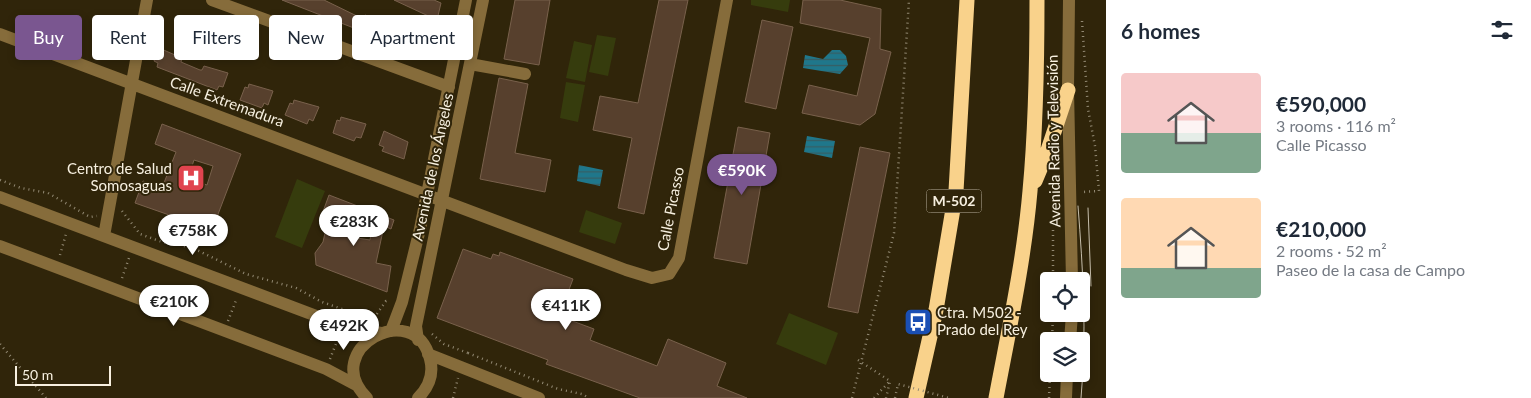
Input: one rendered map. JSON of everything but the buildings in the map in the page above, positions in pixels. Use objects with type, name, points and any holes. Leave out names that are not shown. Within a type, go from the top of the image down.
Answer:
[{"type":"highway","name":"M-502","points":[[916,398],[936,310],[956,191],[967,0]]},
{"type":"highway","points":[[996,398],[1015,299],[1030,192],[1037,89],[1037,0]]},
{"type":"highway","points":[[1030,192],[1048,150],[1068,90]]},
{"type":"street","points":[[104,236],[147,0]]},
{"type":"street","points":[[212,0],[449,87]]},
{"type":"street","name":"Avenida de los Ángeles","points":[[386,332],[402,302],[427,194],[466,0]]},
{"type":"street","name":"Avenida de los Ángeles","points":[[418,340],[416,326],[483,0]]},
{"type":"street","name":"Calle Picasso","points":[[443,201],[626,270],[652,278],[669,274],[679,258],[727,0]]},
{"type":"street","name":"Avenida Radio y Televisión","points":[[1070,0],[1068,90],[1072,272]]},
{"type":"street","name":"Calle Extremadura","points":[[0,34],[443,201]]},
{"type":"street","points":[[470,64],[525,74]]},
{"type":"street","points":[[0,197],[343,326],[386,332],[400,331],[418,340],[428,354],[432,367],[430,380],[418,398]]},
{"type":"street","points":[[0,246],[326,370],[364,395]]},
{"type":"street","points":[[364,395],[354,374],[358,354],[369,339],[386,332]]},
{"type":"street","points":[[428,354],[539,398]]},
{"type":"street","points":[[1066,398],[1067,382]]},
{"type":"path","points":[[852,398],[863,362],[894,233],[909,0]]},
{"type":"path","points":[[0,180],[21,188],[48,193],[90,217],[98,216],[101,204],[118,208],[140,234],[162,242],[181,245],[199,251],[246,274],[296,288],[322,302],[370,319],[376,318],[386,301],[402,302]]},
{"type":"path","points":[[55,268],[76,209]]},
{"type":"path","points":[[117,292],[132,248],[140,234]]},
{"type":"path","points":[[224,332],[246,274]]},
{"type":"path","points":[[326,370],[348,310]]},
{"type":"path","points":[[426,329],[444,344],[558,389],[582,394],[590,398]]},
{"type":"path","points":[[0,344],[46,398]]},
{"type":"path","points":[[453,398],[461,368],[468,354]]},
{"type":"path","points":[[858,360],[890,381]]},
{"type":"path","points":[[874,398],[890,381]]},
{"type":"path","points":[[886,398],[890,381]]},
{"type":"path","points":[[1049,398],[1050,382]]},
{"type":"path","points":[[895,398],[898,384],[950,398]]},
{"type":"green space","points":[[751,0],[790,0],[788,12],[751,5]]},
{"type":"green space","points":[[597,35],[616,38],[608,76],[589,72]]},
{"type":"green space","points":[[574,41],[592,45],[585,82],[566,78]]},
{"type":"green space","points":[[566,82],[585,85],[578,122],[560,118]]},
{"type":"green space","points":[[297,179],[325,191],[302,248],[275,237]]},
{"type":"green space","points":[[586,210],[622,223],[615,244],[579,232]]},
{"type":"green space","points":[[789,313],[838,333],[826,365],[776,344]]},
{"type":"water","points":[[832,50],[840,50],[846,56],[848,65],[840,74],[803,68],[805,55],[823,59]]},
{"type":"water","points":[[807,136],[835,141],[832,158],[804,152]]},
{"type":"water","points":[[579,165],[603,170],[600,186],[577,181]]},
{"type":"tram line","points":[[1078,206],[1084,326],[1081,398]]},
{"type":"tram line","points":[[1088,208],[1091,286]]},
{"type":"place","name":"Centro de Salud Somosaguas","points":[[191,178]]},
{"type":"place","name":"Ctra. M502 - Prado del Rey","points":[[918,322]]}]
